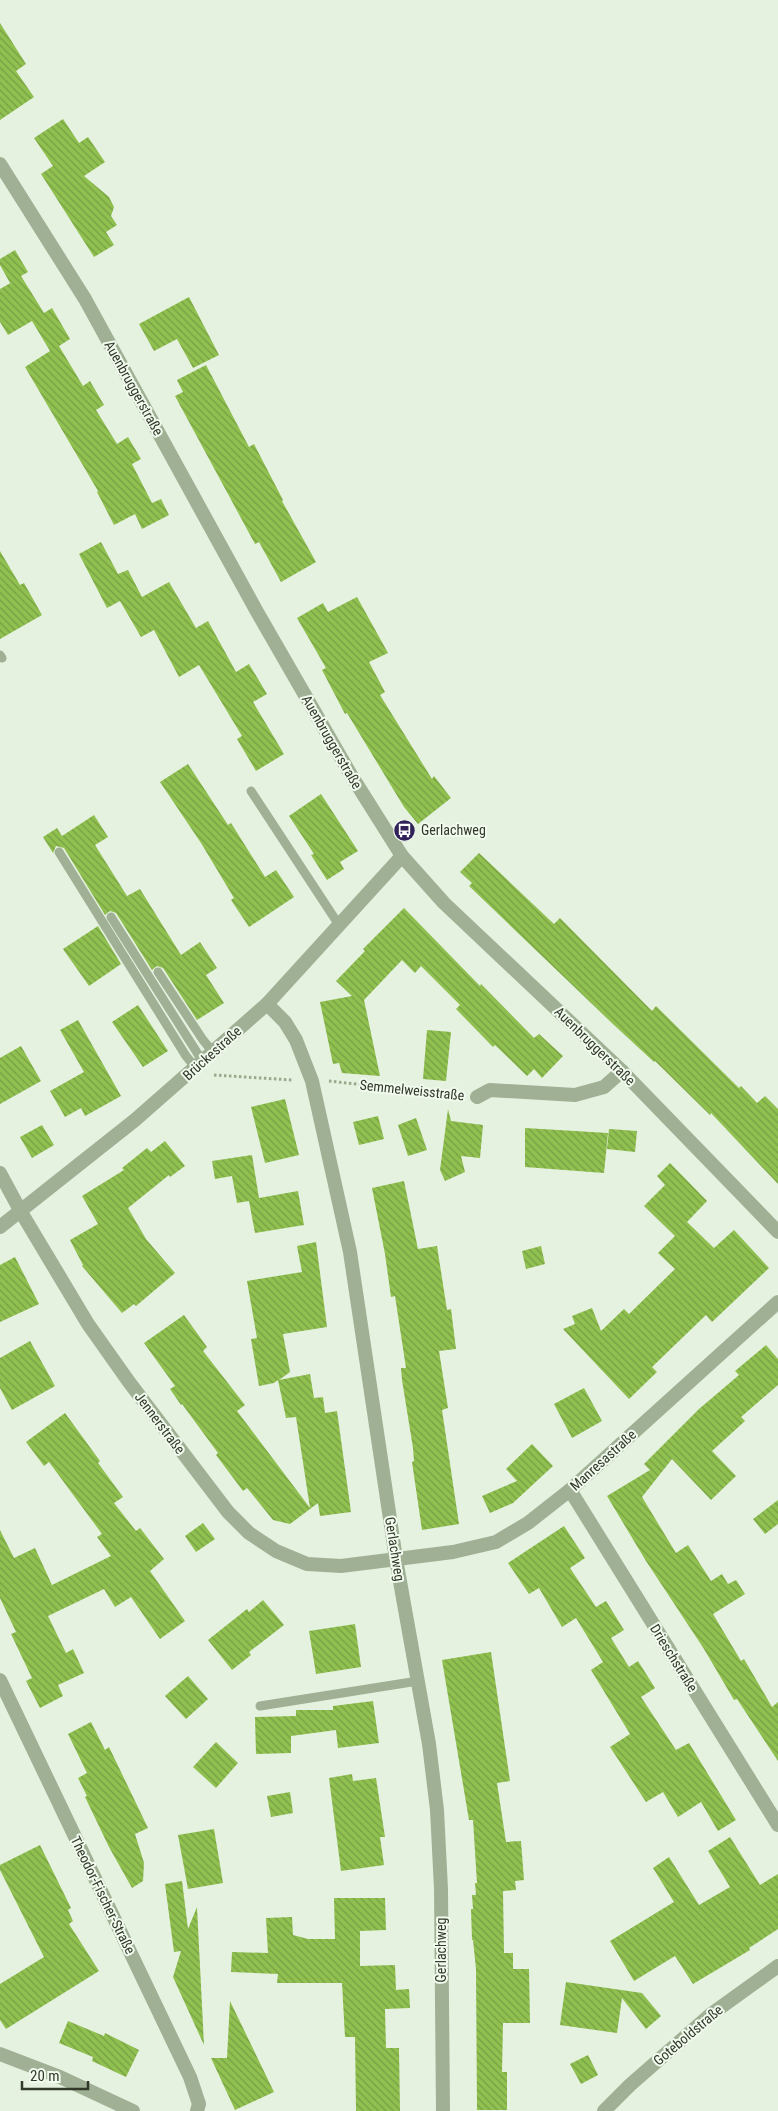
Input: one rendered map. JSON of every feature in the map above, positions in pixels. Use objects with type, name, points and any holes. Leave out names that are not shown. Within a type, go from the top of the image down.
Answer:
[{"type":"street","name":"Auenbruggerstraße","points":[[0,164],[85,298],[256,610],[351,775],[402,856],[444,903],[622,1071],[778,1232]]},
{"type":"street","name":"Brückestraße","points":[[0,1227],[200,1064],[267,1004],[402,856]]},
{"type":"street","name":"Gerlachweg","points":[[267,1004],[285,1022],[296,1040],[312,1081],[350,1252],[396,1559],[429,1744],[436,1801],[442,1888],[442,2111]]},
{"type":"street","name":"Semmelweisstraße","points":[[477,1097],[490,1090],[575,1095],[604,1087],[622,1071]]},
{"type":"street","name":"Jennerstraße","points":[[0,1173],[20,1212],[88,1324],[129,1382],[228,1512],[249,1533],[276,1551],[307,1564],[341,1566],[396,1559]]},
{"type":"street","name":"Manresastraße","points":[[396,1559],[452,1552],[496,1542],[528,1523],[570,1490],[778,1302]]},
{"type":"street","name":"Drieschstraße","points":[[570,1490],[778,1825]]},
{"type":"street","name":"Theodor-Fischer-Straße","points":[[0,1680],[190,2077],[199,2104],[197,2111]]},
{"type":"street","name":"Goteboldstraße","points":[[604,2111],[630,2085],[710,2015],[778,1966]]},
{"type":"street","points":[[0,2054],[60,2077],[133,2111]]},
{"type":"lane","points":[[251,792],[339,925]]},
{"type":"lane","points":[[59,852],[186,1056],[200,1064]]},
{"type":"lane","points":[[111,917],[200,1064]]},
{"type":"lane","points":[[158,972],[203,1040],[200,1064]]},
{"type":"lane","points":[[260,1706],[418,1681]]},
{"type":"path","name":"Semmelweisstraße","points":[[200,1064],[312,1081],[329,1081],[477,1097]]},
{"type":"building","points":[[0,23],[26,64],[16,71],[34,97],[0,120]]},
{"type":"building","points":[[63,119],[79,143],[88,137],[105,162],[84,176],[109,197],[114,207],[111,216],[117,225],[106,232],[114,245],[94,257],[41,174],[53,166],[34,138]]},
{"type":"building","points":[[15,250],[28,272],[21,276],[44,313],[52,308],[70,339],[59,346],[83,386],[90,381],[104,405],[96,410],[117,444],[128,437],[141,459],[132,464],[152,503],[161,499],[169,515],[142,529],[135,514],[114,525],[98,491],[25,367],[50,351],[32,321],[8,335],[0,322],[0,289],[14,281],[10,283],[0,265],[0,259]]},
{"type":"building","points":[[189,297],[219,355],[193,368],[177,339],[154,351],[139,324]]},
{"type":"building","points":[[206,365],[249,447],[254,444],[282,501],[316,562],[281,582],[259,542],[255,544],[175,396],[183,392],[177,380]]},
{"type":"building","points":[[101,542],[118,574],[128,570],[142,597],[169,582],[196,628],[208,621],[236,672],[249,664],[267,694],[253,702],[284,754],[256,771],[237,739],[242,736],[199,665],[179,677],[154,630],[141,637],[120,601],[107,608],[79,554]]},
{"type":"building","points":[[0,551],[20,585],[24,583],[42,615],[0,639]]},
{"type":"building","points":[[357,597],[388,653],[369,662],[385,692],[380,695],[432,779],[434,776],[451,798],[418,824],[404,807],[347,713],[345,714],[322,670],[326,668],[297,618],[323,603],[328,612]]},
{"type":"building","points":[[188,764],[228,825],[231,823],[265,877],[276,870],[294,897],[249,927],[231,900],[234,898],[201,843],[160,782]]},
{"type":"building","points":[[321,794],[358,851],[340,862],[344,869],[327,880],[311,855],[314,854],[289,816]]},
{"type":"building","points":[[94,815],[108,837],[95,845],[127,896],[140,889],[181,955],[200,942],[217,968],[206,975],[224,1003],[197,1020],[163,968],[157,966],[152,970],[116,913],[110,911],[105,915],[64,848],[56,846],[53,853],[43,837],[57,828],[62,836]]},
{"type":"building","points":[[479,853],[554,924],[560,918],[652,1011],[656,1006],[739,1088],[741,1086],[757,1103],[765,1096],[778,1109],[778,1184],[711,1113],[710,1115],[469,886],[472,883],[460,872]]},
{"type":"building","points":[[404,908],[534,1038],[539,1034],[563,1056],[542,1078],[534,1069],[527,1076],[495,1045],[493,1047],[456,1009],[460,1005],[421,966],[415,973],[402,960],[364,1000],[380,1076],[342,1073],[339,1063],[333,1064],[320,1002],[352,996],[336,981],[365,951],[363,949]]},
{"type":"building","points":[[98,926],[121,964],[89,986],[63,949]]},
{"type":"building","points":[[138,1005],[168,1051],[143,1067],[112,1022]]},
{"type":"building","points":[[78,1020],[121,1096],[85,1116],[81,1108],[65,1117],[50,1091],[84,1072],[60,1030]]},
{"type":"building","points":[[427,1030],[451,1032],[446,1081],[423,1079]]},
{"type":"building","points":[[21,1046],[41,1081],[0,1104],[0,1058]]},
{"type":"building","points":[[285,1099],[299,1155],[265,1163],[251,1107]]},
{"type":"building","points":[[448,1109],[451,1121],[483,1125],[480,1158],[461,1156],[465,1172],[445,1181],[440,1170]]},
{"type":"building","points":[[378,1116],[384,1139],[359,1145],[353,1122]]},
{"type":"building","points":[[416,1118],[427,1150],[408,1156],[398,1125]]},
{"type":"building","points":[[42,1125],[54,1145],[32,1158],[20,1137]]},
{"type":"building","points":[[525,1128],[608,1133],[604,1173],[525,1167]]},
{"type":"building","points":[[609,1129],[637,1131],[635,1152],[607,1149]]},
{"type":"building","points":[[165,1141],[185,1166],[170,1177],[169,1175],[128,1208],[146,1239],[175,1273],[136,1306],[134,1304],[122,1313],[82,1266],[70,1240],[98,1224],[82,1196],[124,1170],[122,1168],[147,1148],[151,1152]]},
{"type":"building","points":[[252,1155],[259,1198],[298,1191],[304,1225],[255,1233],[249,1201],[237,1203],[232,1176],[215,1179],[212,1161]]},
{"type":"building","points":[[670,1163],[707,1201],[687,1222],[714,1248],[734,1230],[769,1268],[712,1322],[706,1315],[652,1367],[657,1372],[629,1399],[563,1329],[575,1324],[572,1316],[592,1308],[601,1331],[624,1309],[629,1314],[675,1269],[658,1253],[675,1236],[644,1206],[665,1185],[657,1176]]},
{"type":"building","points":[[404,1181],[418,1249],[437,1246],[447,1310],[451,1309],[456,1349],[439,1351],[448,1408],[442,1410],[459,1524],[422,1530],[412,1462],[414,1461],[413,1448],[402,1380],[401,1368],[406,1368],[395,1296],[391,1297],[372,1188]]},
{"type":"building","points":[[316,1242],[327,1327],[283,1334],[290,1372],[279,1380],[310,1374],[314,1398],[323,1397],[325,1413],[337,1411],[351,1512],[320,1516],[318,1503],[290,1524],[273,1520],[247,1488],[243,1491],[216,1455],[218,1453],[170,1389],[175,1386],[144,1343],[184,1315],[207,1347],[203,1351],[245,1405],[237,1411],[310,1508],[296,1417],[286,1418],[278,1380],[274,1383],[259,1386],[251,1339],[257,1338],[247,1281],[302,1272],[297,1246]]},
{"type":"building","points":[[541,1246],[545,1264],[526,1269],[522,1251]]},
{"type":"building","points":[[15,1257],[39,1304],[0,1322],[0,1265]]},
{"type":"building","points":[[30,1341],[55,1386],[12,1410],[0,1388],[0,1358]]},
{"type":"building","points":[[766,1345],[778,1359],[778,1385],[741,1417],[745,1421],[712,1451],[736,1476],[711,1500],[672,1459],[642,1497],[676,1553],[688,1545],[711,1581],[722,1574],[728,1584],[736,1580],[745,1594],[713,1614],[741,1661],[744,1659],[772,1707],[778,1702],[778,1761],[737,1699],[734,1700],[607,1496],[650,1470],[644,1464],[699,1409],[739,1375],[735,1371]]},
{"type":"building","points":[[584,1388],[602,1421],[572,1438],[554,1404]]},
{"type":"building","points":[[65,1413],[100,1461],[98,1463],[123,1497],[114,1503],[136,1531],[140,1528],[164,1559],[150,1571],[185,1621],[160,1639],[131,1597],[115,1607],[104,1589],[48,1616],[66,1653],[73,1649],[84,1673],[58,1685],[63,1696],[40,1708],[26,1681],[32,1678],[11,1634],[16,1632],[0,1598],[0,1530],[14,1558],[35,1548],[52,1585],[111,1556],[97,1537],[102,1534],[49,1462],[44,1466],[26,1442]]},
{"type":"building","points":[[532,1444],[553,1466],[513,1503],[490,1513],[482,1496],[517,1481],[506,1469]]},
{"type":"building","points":[[778,1500],[778,1524],[765,1534],[753,1519]]},
{"type":"building","points":[[203,1523],[215,1539],[196,1552],[185,1536]]},
{"type":"building","points":[[564,1526],[585,1558],[570,1568],[596,1607],[606,1601],[624,1630],[611,1638],[629,1667],[638,1661],[655,1688],[641,1697],[676,1750],[689,1743],[736,1820],[718,1831],[701,1802],[678,1817],[663,1792],[646,1802],[610,1747],[630,1734],[591,1670],[603,1662],[576,1618],[562,1627],[539,1588],[529,1594],[508,1563]]},
{"type":"building","points":[[263,1600],[284,1625],[249,1652],[251,1655],[232,1670],[208,1640],[247,1609],[249,1612]]},
{"type":"building","points":[[355,1624],[361,1667],[316,1674],[309,1631]]},
{"type":"building","points":[[491,1652],[510,1781],[497,1783],[506,1842],[521,1841],[524,1880],[515,1881],[516,1890],[503,1891],[504,1953],[513,1953],[513,1969],[529,1969],[530,2023],[503,2023],[502,2072],[507,2072],[507,2110],[477,2110],[476,1969],[472,1940],[471,1909],[473,1909],[472,1895],[476,1895],[475,1883],[477,1883],[473,1820],[469,1820],[442,1660]]},
{"type":"building","points":[[188,1676],[208,1699],[186,1719],[165,1696]]},
{"type":"building","points":[[373,1701],[379,1743],[338,1748],[336,1730],[291,1736],[291,1753],[256,1754],[255,1717],[296,1716],[296,1710],[333,1710],[333,1706]]},
{"type":"building","points":[[91,1722],[105,1750],[109,1747],[148,1828],[135,1834],[144,1863],[143,1881],[132,1888],[109,1847],[78,1778],[87,1773],[68,1734]]},
{"type":"building","points":[[216,1742],[238,1763],[216,1788],[193,1767]]},
{"type":"building","points":[[352,1774],[353,1781],[376,1778],[385,1837],[380,1837],[384,1865],[341,1871],[329,1778]]},
{"type":"building","points":[[290,1792],[293,1813],[271,1817],[267,1796]]},
{"type":"building","points":[[214,1829],[223,1883],[188,1889],[178,1835]]},
{"type":"building","points":[[730,1837],[760,1885],[778,1874],[778,1929],[749,1948],[750,1950],[693,1984],[675,1956],[634,1981],[610,1941],[674,1902],[653,1868],[669,1857],[699,1905],[730,1887],[708,1851]]},
{"type":"building","points":[[40,1845],[71,1908],[68,1910],[73,1921],[69,1924],[99,1971],[6,2029],[0,2020],[0,1984],[44,1957],[0,1870],[0,1865]]},
{"type":"building","points":[[182,1881],[188,1929],[197,1907],[204,2045],[173,1977],[181,1951],[174,1952],[165,1884]]},
{"type":"building","points":[[334,1898],[385,1898],[386,1930],[360,1931],[360,1966],[395,1965],[396,1990],[409,1989],[410,2008],[385,2009],[386,2048],[399,2048],[400,2111],[356,2111],[355,2037],[345,2037],[342,1983],[277,1983],[278,1974],[231,1972],[232,1952],[268,1953],[266,1918],[292,1917],[293,1935],[308,1939],[335,1939]]},
{"type":"building","points":[[566,1982],[642,1993],[661,2016],[646,2029],[622,1998],[617,2033],[560,2025]]},
{"type":"building","points":[[230,2001],[274,2092],[235,2110],[211,2058],[227,2058]]},
{"type":"building","points":[[68,2021],[104,2036],[105,2033],[139,2050],[126,2077],[92,2061],[93,2057],[59,2043]]},
{"type":"building","points":[[588,2055],[598,2075],[581,2084],[570,2064]]},
{"type":"place","name":"Gerlachweg","points":[[405,830]]}]
